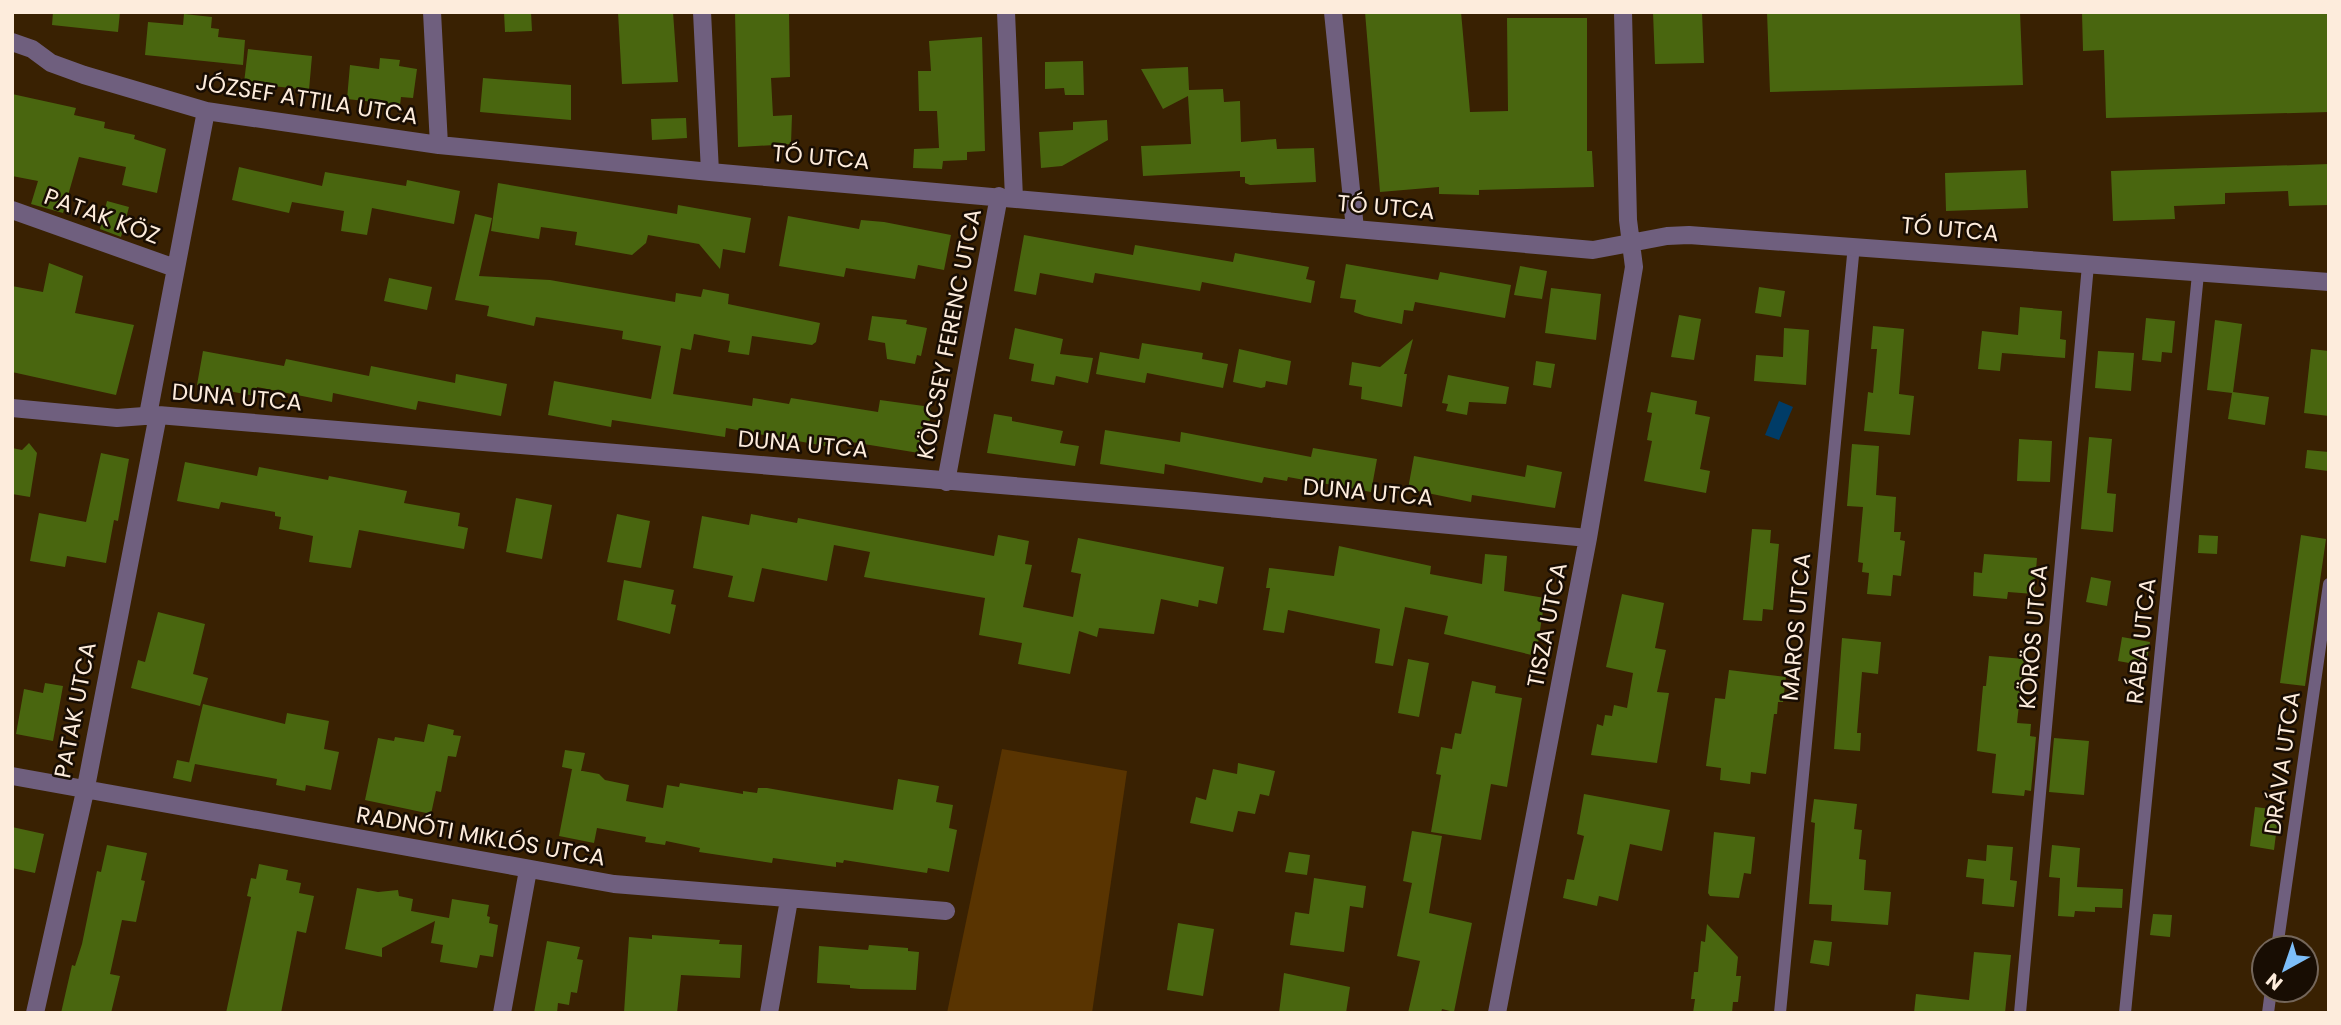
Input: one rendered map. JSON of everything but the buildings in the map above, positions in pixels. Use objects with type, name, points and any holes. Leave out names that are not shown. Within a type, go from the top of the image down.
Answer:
[{"type":"street","points":[[432,12],[439,145]]},
{"type":"street","points":[[702,12],[710,173]]},
{"type":"street","name":"KÖLCSEY FERENC UTCA","points":[[946,482],[1007,197],[1006,12]]},
{"type":"street","points":[[1333,12],[1355,229]]},
{"type":"street","name":"TISZA UTCA","points":[[1497,1013],[1588,538],[1634,267],[1628,220],[1623,12]]},
{"type":"street","name":"JÓZSEF ATTILA UTCA","points":[[12,42],[32,49],[51,63],[84,75],[206,111],[439,145]]},
{"type":"street","name":"PATAK UTCA","points":[[35,1013],[86,787],[153,415],[175,268],[206,111]]},
{"type":"street","name":"TÓ UTCA","points":[[439,145],[710,173],[1593,250],[1631,245],[1667,236],[1689,235],[1854,245],[2198,274],[2329,282]]},
{"type":"street","name":"PATAK KÖZ","points":[[12,210],[175,268]]},
{"type":"street","name":"DUNA UTCA","points":[[12,408],[117,418],[153,415],[1194,501],[1588,538]]},
{"type":"street","name":"RADNÓTI MIKLÓS UTCA","points":[[12,776],[86,787],[614,884],[946,911]]},
{"type":"street","points":[[502,1013],[528,870]]},
{"type":"street","points":[[769,1013],[789,900]]},
{"type":"lane","name":"MAROS UTCA","points":[[1780,1013],[1854,245]]},
{"type":"lane","name":"KÖRÖS UTCA","points":[[2020,1013],[2088,265]]},
{"type":"lane","name":"RÁBA UTCA","points":[[2125,1013],[2198,274]]},
{"type":"lane","name":"DRÁVA UTCA","points":[[2279,934],[2329,584]]},
{"type":"shaded area","points":[[1002,749],[1127,771],[1092,1013],[947,1013]]},
{"type":"water","points":[[1779,401],[1793,407],[1779,440],[1765,435]]}]
